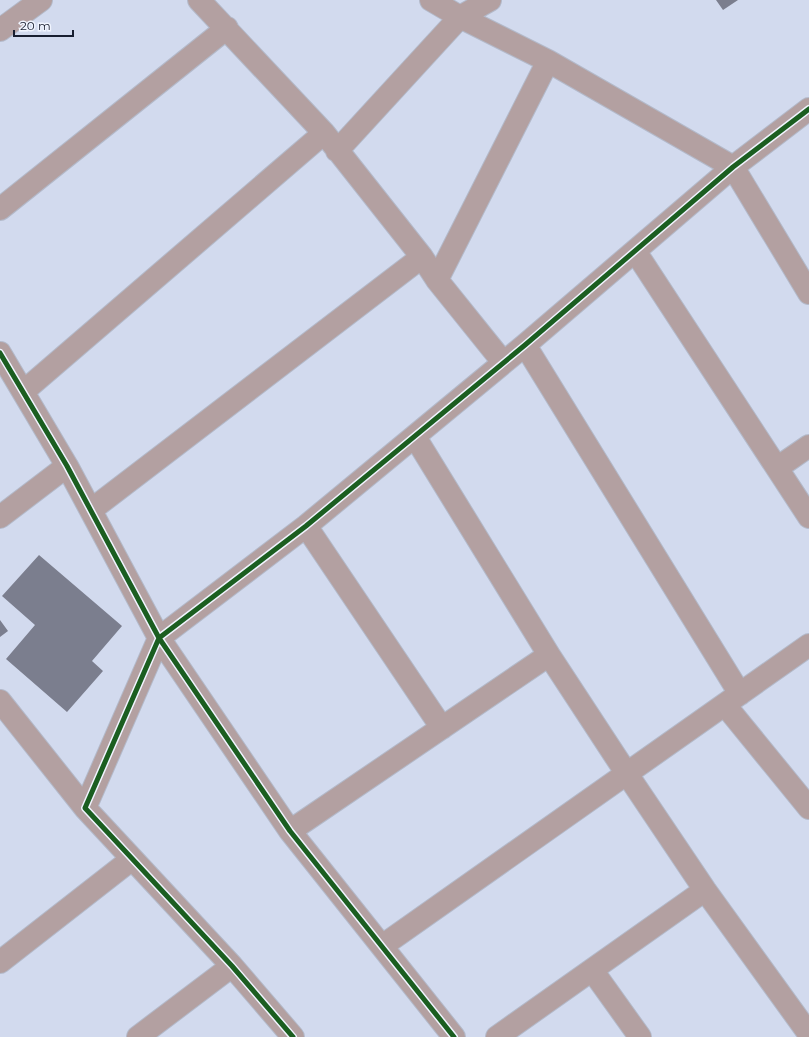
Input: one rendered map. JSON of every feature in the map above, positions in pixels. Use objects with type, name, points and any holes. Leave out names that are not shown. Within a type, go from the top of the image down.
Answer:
[{"type":"street","points":[[0,30],[41,0]]},
{"type":"street","points":[[199,0],[324,133],[422,257],[437,280],[503,362]]},
{"type":"street","points":[[431,0],[460,17],[548,61],[733,167],[809,293]]},
{"type":"street","points":[[337,150],[460,17],[490,0]]},
{"type":"street","points":[[0,209],[226,28]]},
{"type":"street","points":[[437,280],[548,61]]},
{"type":"street","points":[[85,808],[159,638],[306,526],[503,362],[525,346],[733,167],[809,109]]},
{"type":"street","points":[[24,391],[324,133]]},
{"type":"street","points":[[635,252],[809,517]]},
{"type":"street","points":[[91,510],[422,257]]},
{"type":"street","points":[[525,346],[732,699],[809,808]]},
{"type":"street","points":[[0,354],[24,391],[67,466],[159,638],[290,831],[454,1037]]},
{"type":"street","points":[[415,436],[549,655],[627,774],[704,890],[809,1034]]},
{"type":"street","points":[[777,468],[809,446]]},
{"type":"street","points":[[0,517],[67,466]]},
{"type":"street","points":[[306,526],[442,728]]},
{"type":"street","points":[[382,946],[809,645]]},
{"type":"street","points":[[290,831],[549,655]]},
{"type":"street","points":[[0,701],[85,808],[232,966],[292,1037]]},
{"type":"street","points":[[1,960],[132,859]]},
{"type":"street","points":[[497,1037],[704,890]]},
{"type":"street","points":[[138,1037],[232,966]]},
{"type":"street","points":[[592,970],[640,1037]]},
{"type":"building","points":[[716,0],[738,0],[723,10]]},
{"type":"building","points":[[39,555],[122,626],[92,661],[103,671],[67,712],[6,659],[35,625],[2,596]]},
{"type":"building","points":[[0,620],[8,631],[0,637]]},
{"type":"cycle path","points":[[454,1037],[290,831],[159,638],[306,526],[525,345],[733,167],[809,109]]},
{"type":"cycle path","points":[[0,353],[67,466],[159,638],[85,808],[232,966],[293,1037]]}]
